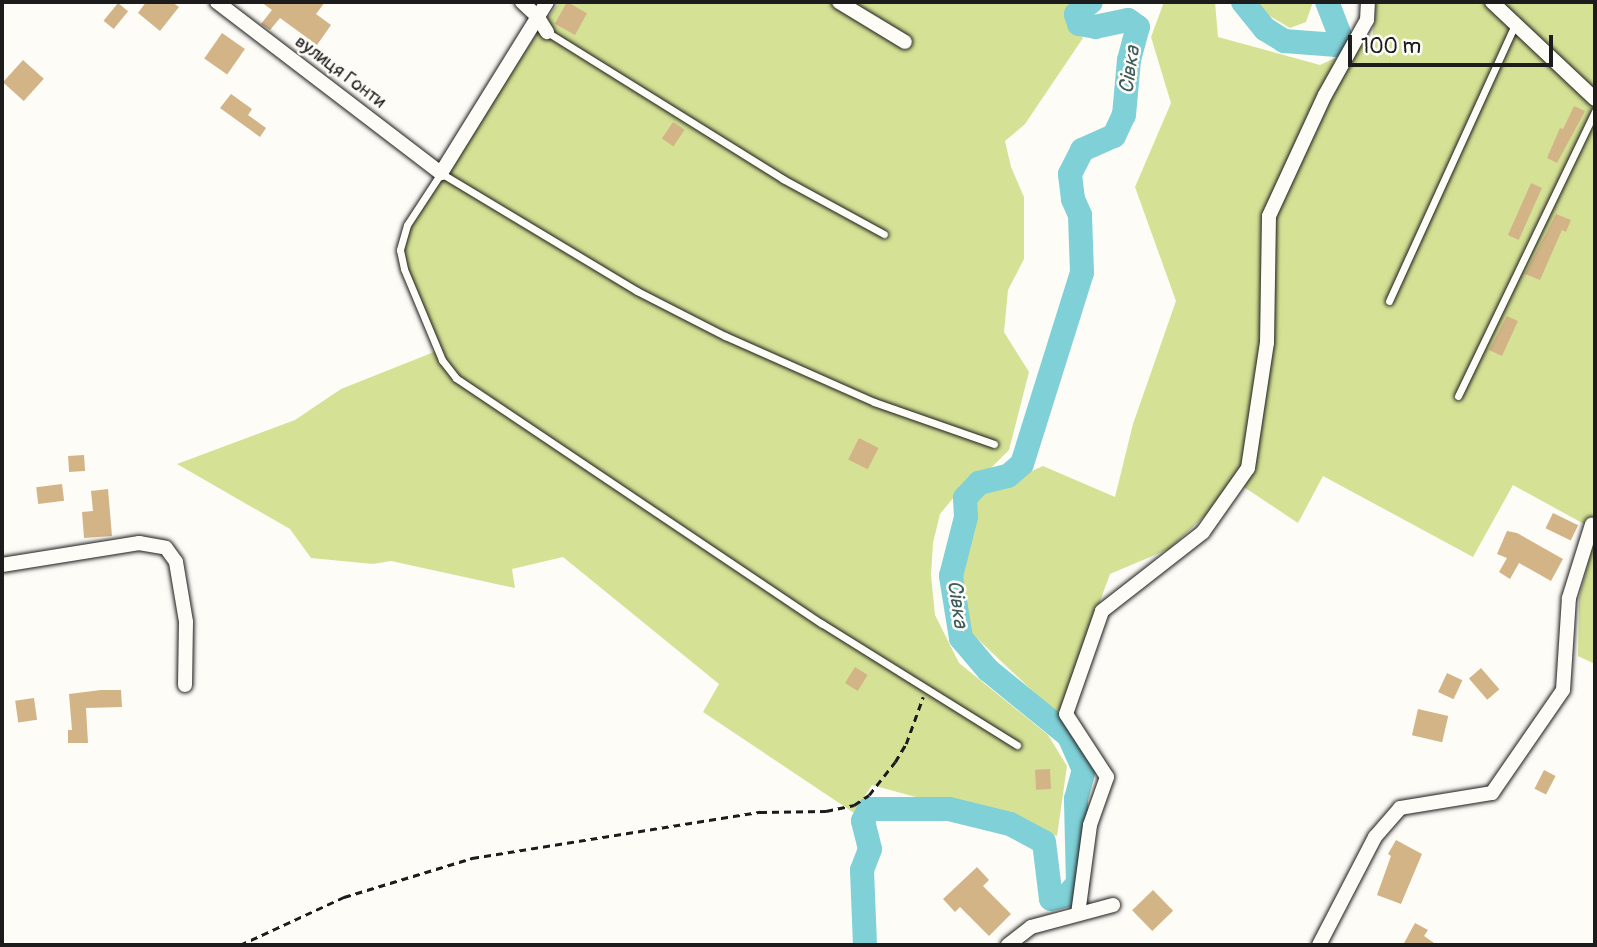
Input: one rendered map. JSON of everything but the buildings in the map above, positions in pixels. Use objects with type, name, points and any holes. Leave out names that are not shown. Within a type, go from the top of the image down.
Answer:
[{"type":"street","name":"вулиця Гонти","points":[[217,2],[441,173]]},
{"type":"street","points":[[522,2],[537,16],[547,32]]},
{"type":"street","points":[[441,173],[547,2]]},
{"type":"street","points":[[839,2],[905,42]]},
{"type":"street","points":[[1079,914],[1090,825],[1107,777],[1066,714],[1102,611],[1203,532],[1248,468],[1267,343],[1269,216],[1325,96],[1367,20],[1368,2]]},
{"type":"street","points":[[1494,2],[1595,99]]},
{"type":"street","points":[[1319,945],[1375,837],[1400,808],[1492,793],[1563,690],[1569,598],[1592,524]]},
{"type":"street","points":[[2,565],[139,544],[166,548],[176,562],[186,622],[185,685]]},
{"type":"street","points":[[1008,945],[1031,927],[1113,905]]},
{"type":"lane","points":[[1390,301],[1515,23]]},
{"type":"lane","points":[[547,32],[783,179],[884,234]]},
{"type":"lane","points":[[1458,397],[1595,111]]},
{"type":"lane","points":[[994,444],[874,402],[725,336],[637,291],[441,173],[407,225],[400,250],[404,269],[442,360],[456,378],[809,615],[1017,744]]},
{"type":"path","points":[[240,945],[344,897],[472,858],[760,812],[826,811],[854,805],[869,795],[895,762],[906,744],[926,688]]},
{"type":"green space","points":[[559,2],[1075,2],[1067,20],[1083,38],[1025,124],[1005,141],[1011,167],[1024,197],[1024,259],[1008,290],[1004,332],[1029,372],[1009,450],[992,467],[965,484],[940,514],[933,543],[931,575],[935,615],[959,663],[1048,735],[1067,766],[1057,836],[872,785],[854,813],[703,712],[719,684],[563,557],[512,569],[515,588],[391,561],[373,564],[311,558],[290,529],[177,464],[295,420],[341,389],[439,350],[401,259],[401,237],[441,173]]},
{"type":"green space","points":[[1164,2],[1215,2],[1218,37],[1320,65],[1372,41],[1376,2],[1595,2],[1595,530],[1513,485],[1473,557],[1323,476],[1298,523],[1232,479],[1210,511],[1169,549],[1110,574],[1058,715],[967,629],[961,561],[978,495],[1043,466],[1115,497],[1133,424],[1176,301],[1135,187],[1171,103],[1151,37]]},
{"type":"green space","points":[[1255,2],[1313,2],[1306,22],[1290,28],[1263,12]]},
{"type":"green space","points":[[1595,538],[1595,664],[1578,656],[1579,598]]},
{"type":"waterway","name":"Сівка","points":[[865,945],[862,870],[870,849],[863,821],[869,809],[949,809],[1010,824],[1044,842],[1051,899],[1068,895],[1078,883],[1076,799],[1084,770],[1069,736],[988,670],[961,638],[951,576],[966,517],[965,498],[979,483],[1008,476],[1022,464],[1082,273],[1080,215],[1073,199],[1070,174],[1082,150],[1114,136],[1124,115],[1129,60],[1138,27],[1128,20],[1096,27],[1079,24],[1076,14],[1091,2]]},
{"type":"waterway","name":"Сівка","points":[[1243,2],[1265,29],[1284,41],[1337,45],[1341,38],[1327,2]]}]
